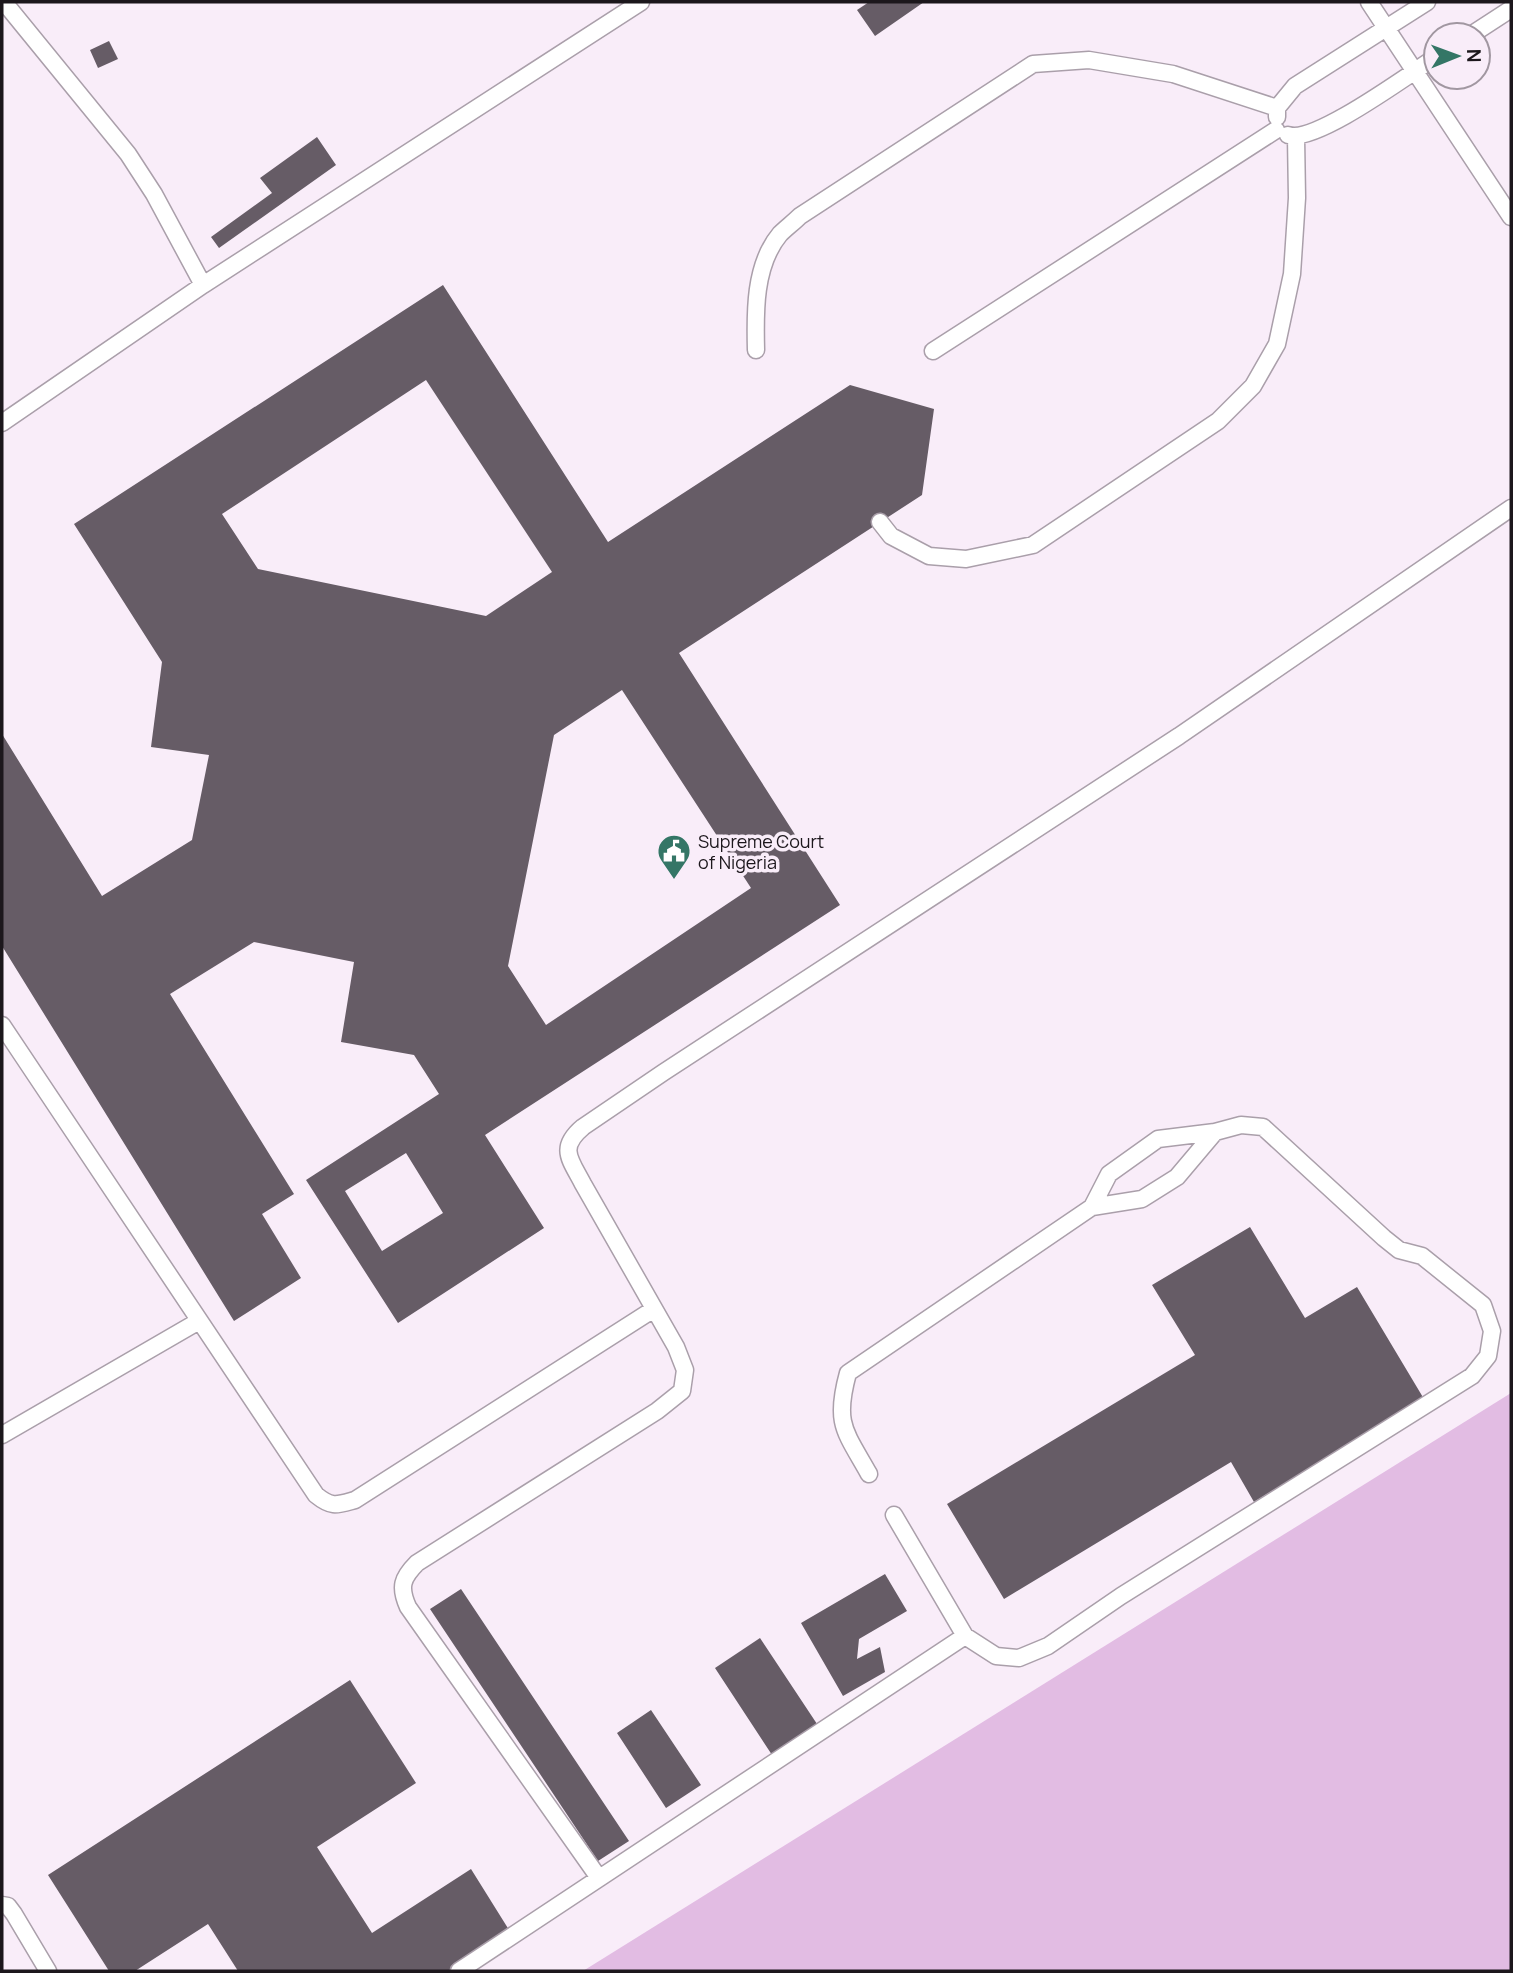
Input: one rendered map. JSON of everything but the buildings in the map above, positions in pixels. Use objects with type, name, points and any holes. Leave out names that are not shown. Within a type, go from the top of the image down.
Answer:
[{"type":"lane","points":[[4,2],[128,155],[154,194],[203,285]]},
{"type":"lane","points":[[2,423],[203,285],[641,2]]},
{"type":"lane","points":[[1369,2],[1511,217]]},
{"type":"lane","points":[[1276,131],[1277,108],[1295,86],[1427,2]]},
{"type":"lane","points":[[1492,21],[1511,9]]},
{"type":"lane","points":[[755,351],[757,293],[762,270],[779,236],[800,216],[1033,64],[1089,60],[1173,74],[1277,108]]},
{"type":"lane","points":[[933,351],[1276,131],[1296,137],[1322,129],[1422,66]]},
{"type":"lane","points":[[880,522],[891,536],[929,556],[966,559],[1033,545],[1218,421],[1253,386],[1277,344],[1292,274],[1297,198],[1296,137]]},
{"type":"lane","points":[[599,1878],[408,1607],[403,1596],[402,1582],[417,1563],[657,1411],[682,1391],[685,1370],[676,1347],[569,1157],[567,1147],[570,1138],[675,1064],[1179,736],[1511,508]]},
{"type":"lane","points":[[2,1025],[316,1495],[327,1504],[337,1506],[355,1500],[654,1309]]},
{"type":"lane","points":[[894,1515],[965,1636],[996,1656],[1019,1658],[1048,1646],[1121,1596],[1472,1376],[1488,1356],[1492,1331],[1483,1305],[1422,1255],[1399,1250],[1384,1238],[1263,1127],[1241,1125],[1215,1132],[1158,1139],[1109,1174],[1091,1207]]},
{"type":"lane","points":[[869,1474],[842,1426],[841,1397],[848,1373],[1091,1207],[1142,1199],[1177,1177],[1215,1132]]},
{"type":"lane","points":[[2,1435],[199,1321]]},
{"type":"lane","points":[[459,1971],[965,1636]]},
{"type":"lane","points":[[2,1905],[8,1906],[14,1914],[48,1971]]},
{"type":"shaded area","points":[[1511,1393],[1511,1971],[583,1971]]},
{"type":"place","name":"Supreme Court of Nigeria","points":[[674,881]]}]
